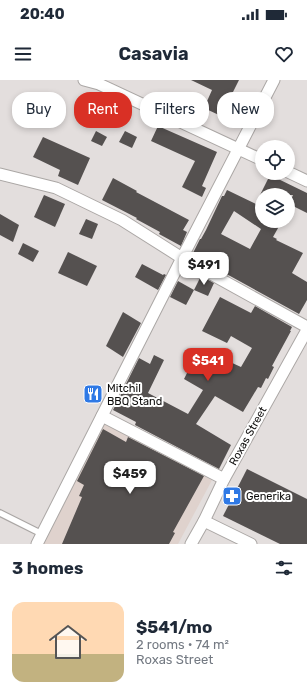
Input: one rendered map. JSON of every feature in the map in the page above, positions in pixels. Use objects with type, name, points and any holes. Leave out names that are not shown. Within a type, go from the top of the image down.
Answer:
[{"type":"street","points":[[84,80],[99,84],[255,157]]},
{"type":"street","points":[[39,539],[274,80]]},
{"type":"street","points":[[0,174],[56,188],[122,220],[182,258],[307,327]]},
{"type":"street","points":[[295,175],[307,181]]},
{"type":"street","name":"Roxas Street","points":[[191,544],[224,479],[307,330]]},
{"type":"street","points":[[102,416],[224,479]]},
{"type":"street","points":[[204,521],[251,544]]},
{"type":"lane","points":[[0,513],[39,539]]},
{"type":"shaded area","points":[[103,423],[212,480],[178,544],[41,544]]},
{"type":"building","points":[[191,80],[239,80],[233,92],[217,92],[217,114],[209,110],[209,97],[212,90]]},
{"type":"building","points":[[157,128],[163,128],[217,152],[202,186],[206,188],[202,197],[182,187],[195,161],[151,141]]},
{"type":"building","points":[[96,131],[107,137],[102,146],[91,141]]},
{"type":"building","points":[[125,131],[137,137],[132,148],[119,142]]},
{"type":"building","points":[[43,137],[90,158],[78,185],[58,176],[60,170],[33,157]]},
{"type":"building","points":[[113,178],[189,220],[183,230],[187,232],[181,246],[159,234],[160,232],[136,219],[137,218],[102,200]]},
{"type":"building","points":[[268,180],[280,180],[307,193],[307,213],[295,207],[295,188],[264,188]]},
{"type":"building","points":[[227,190],[255,204],[255,225],[234,211],[221,234],[250,249],[261,229],[260,228],[278,228],[273,237],[277,239],[276,240],[303,253],[292,273],[307,282],[307,300],[299,314],[192,255],[222,196],[224,196]]},
{"type":"building","points":[[44,195],[65,204],[55,227],[34,217]]},
{"type":"building","points":[[0,214],[19,225],[13,242],[0,235]]},
{"type":"building","points":[[86,219],[98,224],[92,239],[79,234]]},
{"type":"building","points":[[23,243],[39,251],[33,262],[18,254]]},
{"type":"building","points":[[68,252],[97,266],[87,286],[58,273]]},
{"type":"building","points":[[142,264],[163,275],[166,275],[158,290],[135,277]]},
{"type":"building","points":[[201,276],[214,283],[208,296],[194,290]]},
{"type":"building","points":[[178,281],[194,290],[186,305],[170,297]]},
{"type":"building","points":[[220,297],[251,313],[255,306],[292,327],[272,366],[274,367],[268,379],[266,378],[261,388],[258,387],[243,412],[215,396],[196,424],[231,445],[219,469],[135,425],[136,422],[113,410],[139,358],[150,364],[154,355],[164,360],[148,393],[188,414],[203,390],[184,379],[189,369],[199,374],[208,363],[225,373],[230,362],[241,367],[252,348],[231,336],[227,343],[202,331]]},
{"type":"building","points":[[123,312],[141,323],[123,357],[106,346]]},
{"type":"building","points":[[103,429],[126,442],[128,437],[204,476],[173,532],[175,533],[169,544],[62,544],[82,497],[79,496],[84,485],[77,481]]},
{"type":"building","points":[[247,469],[307,499],[307,544],[280,544],[223,516]]},
{"type":"place","name":"Mitchil BBQ Stand","points":[[93,394]]},
{"type":"place","name":"Generika","points":[[232,496]]}]
